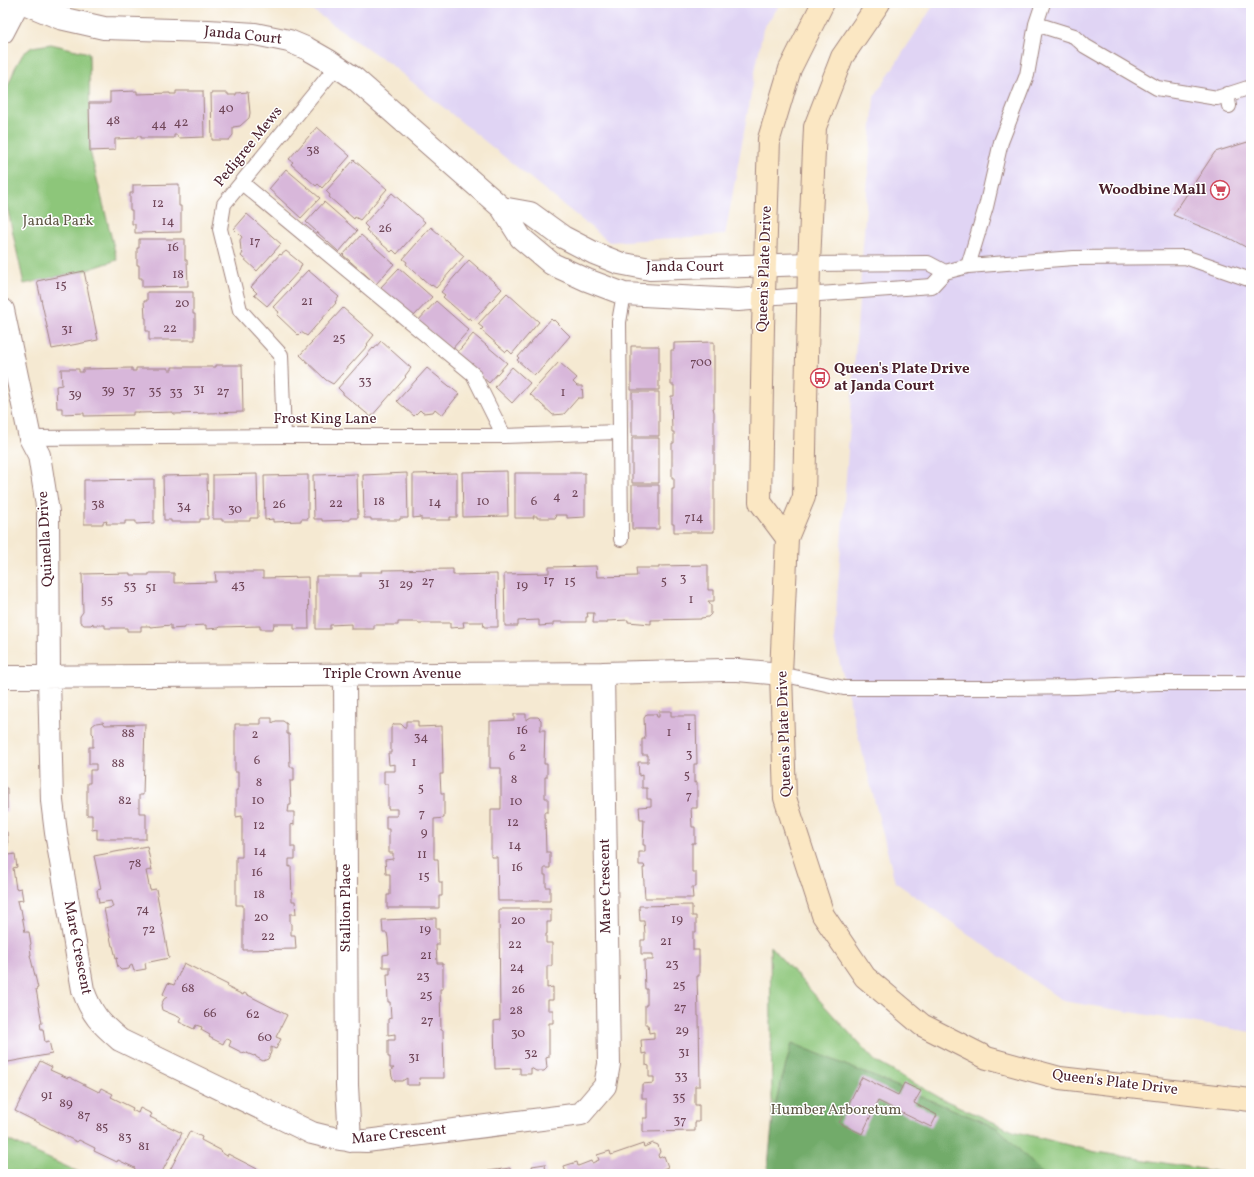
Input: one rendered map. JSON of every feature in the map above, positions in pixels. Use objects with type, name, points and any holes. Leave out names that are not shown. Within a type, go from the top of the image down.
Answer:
[{"type":"street","points":[[3,32],[18,3]]},
{"type":"street","name":"Janda Court","points":[[24,3],[60,18],[104,28],[216,31],[255,34],[289,41],[308,49],[354,78],[502,208],[521,238],[552,264],[587,280],[624,294],[738,300],[763,298]]},
{"type":"street","name":"Queen's Plate Drive","points":[[787,538],[760,502],[763,298],[769,139],[790,69],[823,3]]},
{"type":"street","name":"Queen's Plate Drive","points":[[878,3],[842,58],[815,127],[809,264],[804,497],[787,538],[781,674],[785,798],[823,915],[865,977],[922,1025],[987,1058],[1060,1078],[1251,1100]]},
{"type":"street","name":"Janda Court","points":[[502,208],[530,213],[563,237],[594,253],[619,263],[650,270],[809,264]]},
{"type":"street","name":"Quinella Drive","points":[[3,310],[30,438],[39,455],[48,512],[49,677]]},
{"type":"street","name":"Triple Crown Avenue","points":[[3,677],[603,673],[738,670],[781,674]]},
{"type":"street","name":"Mare Crescent","points":[[49,677],[52,801],[56,833],[82,982],[88,1005],[101,1024],[120,1040],[312,1133],[333,1139],[366,1141],[581,1114],[605,1086],[609,1064],[603,673]]},
{"type":"street","name":"Stallion Place","points":[[345,674],[347,1077],[350,1141]]},
{"type":"lane","points":[[968,266],[986,207],[1001,142],[1027,75],[1036,24],[1043,3]]},
{"type":"lane","points":[[1036,24],[1074,36],[1085,46],[1157,88],[1228,100],[1251,87]]},
{"type":"lane","name":"Pedigree Mews","points":[[284,436],[281,356],[240,310],[220,229],[224,204],[336,67]]},
{"type":"lane","points":[[242,183],[473,374],[504,436]]},
{"type":"lane","points":[[763,298],[932,286],[945,272],[968,266],[1074,258],[1185,257],[1251,280]]},
{"type":"lane","points":[[809,264],[928,263],[945,272]]},
{"type":"lane","points":[[621,538],[619,322],[624,294]]},
{"type":"lane","name":"Frost King Lane","points":[[30,438],[504,436],[619,432]]},
{"type":"lane","points":[[781,674],[844,688],[1002,688],[1076,687],[1157,683],[1251,683]]},
{"type":"shaded area","points":[[176,3],[781,3],[763,29],[725,235],[609,242],[390,64],[312,10]]},
{"type":"shaded area","points":[[935,3],[1251,3],[1251,1032],[1063,1001],[895,882],[834,640],[874,97]]},
{"type":"green space","name":"Janda Park","points":[[51,44],[89,53],[90,151],[117,260],[84,271],[24,284],[3,188],[3,99],[15,68],[23,54],[32,47]]},
{"type":"green space","name":"Humber Arboretum","points":[[770,946],[875,1061],[942,1099],[1013,1131],[1096,1152],[1233,1174],[773,1174]]},
{"type":"green space","name":"Humber Arboretum","points":[[792,1043],[998,1128],[1043,1174],[767,1174],[774,1108]]},
{"type":"green space","points":[[3,1138],[83,1174],[3,1174]]},
{"type":"building","points":[[137,91],[137,94],[176,94],[176,91],[203,91],[204,137],[178,138],[177,135],[174,135],[174,138],[141,138],[141,136],[137,136],[137,138],[115,139],[115,150],[90,151],[89,103],[110,103],[110,92]]},
{"type":"building","points":[[248,92],[249,118],[240,126],[233,127],[233,135],[229,140],[212,140],[211,93],[228,93],[228,95],[236,95],[236,93]]},
{"type":"building","points":[[317,127],[350,156],[322,188],[318,184],[316,186],[291,164],[293,162],[289,159]]},
{"type":"building","name":"Woodbine Mall","points":[[1251,141],[1251,250],[1231,239],[1173,215],[1215,152]]},
{"type":"building","points":[[354,160],[387,189],[360,220],[355,217],[354,219],[329,197],[330,195],[326,191]]},
{"type":"building","points":[[286,169],[320,198],[301,218],[269,189]]},
{"type":"building","points":[[179,184],[181,232],[135,233],[135,224],[132,224],[132,210],[130,210],[130,193],[133,193],[133,185]]},
{"type":"building","points":[[392,193],[425,222],[397,254],[393,250],[391,252],[366,230],[368,228],[364,224]]},
{"type":"building","points":[[324,202],[357,231],[339,252],[306,222]]},
{"type":"building","points":[[247,214],[281,244],[257,271],[241,256],[243,253],[241,251],[240,240],[242,237],[234,229]]},
{"type":"building","points":[[431,227],[464,256],[436,288],[432,285],[431,286],[406,264],[407,262],[403,259]]},
{"type":"building","points":[[361,235],[394,264],[376,284],[343,255]]},
{"type":"building","points":[[139,239],[185,239],[185,260],[187,260],[188,286],[142,287],[142,278],[139,278],[139,265],[137,265],[137,248],[139,248]]},
{"type":"building","points":[[286,251],[302,264],[299,271],[267,306],[254,295],[257,293],[251,287],[280,254],[281,255]]},
{"type":"building","points":[[469,260],[502,289],[473,321],[470,318],[468,319],[443,297],[445,295],[441,292]]},
{"type":"building","points":[[399,268],[432,297],[413,317],[380,288]]},
{"type":"building","points":[[308,270],[339,297],[335,302],[336,303],[307,336],[301,332],[298,335],[277,315],[279,312],[273,307]]},
{"type":"building","points":[[84,271],[98,340],[52,349],[37,281]]},
{"type":"building","points":[[147,292],[193,292],[195,340],[149,340],[149,331],[146,331],[144,301],[147,301]]},
{"type":"building","points":[[507,293],[539,322],[512,354],[508,350],[506,352],[481,330],[483,328],[478,324]]},
{"type":"building","points":[[436,301],[469,330],[451,350],[418,321]]},
{"type":"building","points":[[343,308],[374,335],[367,344],[368,345],[333,384],[326,380],[300,355]]},
{"type":"building","points":[[551,319],[553,321],[554,320],[570,336],[537,374],[536,373],[534,375],[517,360]]},
{"type":"building","points":[[473,334],[507,363],[489,383],[456,354]]},
{"type":"building","points":[[381,341],[411,368],[405,376],[406,377],[371,417],[343,394],[338,388]]},
{"type":"building","points":[[714,342],[714,532],[674,532],[674,524],[672,524],[672,489],[674,489],[674,478],[672,478],[672,443],[674,443],[674,432],[672,432],[671,396],[674,396],[674,385],[671,385],[671,350],[674,350],[674,343]]},
{"type":"building","points":[[631,346],[659,346],[659,390],[631,390]]},
{"type":"building","points":[[559,362],[577,378],[573,382],[577,386],[582,386],[583,398],[578,398],[564,414],[553,415],[530,394]]},
{"type":"building","points":[[216,365],[242,365],[243,412],[173,414],[173,412],[133,412],[133,415],[84,416],[84,413],[62,414],[62,408],[57,408],[56,386],[62,385],[61,369],[79,369],[79,372],[83,372],[83,369],[132,368],[132,371],[136,371],[136,368],[168,368],[168,370],[172,370],[172,367],[216,367]]},
{"type":"building","points":[[512,367],[530,383],[512,403],[495,387]]},
{"type":"building","points":[[427,368],[459,394],[442,415],[435,409],[433,412],[423,413],[420,410],[414,416],[397,401]]},
{"type":"building","points":[[632,392],[659,392],[659,436],[632,436]]},
{"type":"building","points":[[632,438],[659,438],[659,483],[632,483]]},
{"type":"building","points":[[507,471],[508,516],[463,517],[462,472]]},
{"type":"building","points":[[407,473],[408,518],[400,518],[400,520],[371,520],[371,518],[364,518],[363,475]]},
{"type":"building","points":[[457,473],[457,517],[450,517],[450,520],[421,520],[421,517],[413,518],[413,474]]},
{"type":"building","points":[[515,473],[585,473],[585,517],[567,518],[567,515],[555,515],[556,518],[537,518],[537,516],[533,516],[534,518],[515,518]]},
{"type":"building","points":[[257,474],[258,518],[250,518],[250,521],[222,521],[222,519],[213,519],[213,475]]},
{"type":"building","points":[[357,474],[358,518],[350,518],[350,520],[322,521],[322,519],[314,519],[313,475]]},
{"type":"building","points":[[207,475],[208,519],[200,519],[200,522],[171,522],[171,520],[164,520],[163,476]]},
{"type":"building","points":[[308,475],[308,519],[301,519],[301,521],[273,522],[273,519],[265,520],[264,476]]},
{"type":"building","points":[[154,479],[154,523],[136,524],[136,521],[125,521],[125,524],[106,524],[107,521],[103,522],[103,524],[84,524],[84,480]]},
{"type":"building","points":[[632,485],[659,485],[659,529],[632,529]]},
{"type":"building","points":[[708,565],[708,590],[714,590],[714,601],[708,601],[711,606],[711,614],[708,617],[701,619],[651,620],[651,624],[628,622],[628,620],[593,623],[594,613],[587,613],[588,617],[586,617],[586,622],[553,622],[553,625],[539,626],[539,620],[518,621],[518,626],[505,626],[504,574],[549,573],[549,567],[596,566],[597,577],[637,576],[636,568]]},
{"type":"building","points":[[453,569],[453,575],[497,574],[498,627],[484,627],[483,622],[463,622],[464,627],[450,628],[450,623],[398,622],[398,625],[374,625],[374,629],[351,629],[351,624],[330,625],[330,629],[316,629],[316,576],[360,576],[360,572],[383,572],[382,570]]},
{"type":"building","points":[[215,572],[263,572],[263,578],[308,577],[309,629],[294,629],[294,624],[274,624],[273,629],[260,629],[260,626],[220,627],[206,629],[206,625],[185,626],[185,628],[171,629],[171,625],[150,627],[141,626],[141,631],[127,631],[127,628],[105,628],[105,625],[93,625],[93,623],[91,625],[84,625],[80,622],[80,616],[83,612],[82,574],[130,573],[130,575],[149,575],[149,573],[174,573],[174,583],[216,582]]},
{"type":"building","points":[[659,711],[671,711],[671,716],[696,716],[697,764],[694,764],[694,783],[697,782],[697,808],[691,808],[692,827],[695,827],[695,843],[692,843],[692,872],[696,872],[696,887],[692,887],[693,898],[645,898],[643,868],[645,868],[644,865],[639,865],[639,852],[645,852],[645,845],[643,845],[644,819],[640,819],[639,807],[651,806],[651,799],[647,799],[647,788],[642,788],[642,775],[639,776],[638,762],[648,762],[648,755],[642,755],[642,739],[645,739],[644,718],[647,714],[656,714],[657,717],[659,717]]},
{"type":"building","points":[[514,714],[526,714],[526,720],[531,717],[538,717],[541,720],[540,730],[545,730],[544,764],[547,764],[547,777],[545,777],[545,798],[548,798],[548,812],[544,812],[544,818],[546,852],[550,852],[550,868],[544,868],[544,875],[546,875],[546,887],[550,887],[550,901],[498,901],[497,857],[491,857],[491,809],[501,809],[501,768],[490,768],[490,721],[514,720]]},
{"type":"building","points":[[261,718],[272,718],[272,723],[276,721],[283,721],[287,724],[287,734],[289,734],[290,767],[294,767],[294,781],[290,781],[291,805],[289,805],[288,812],[294,812],[294,825],[291,824],[291,847],[295,847],[295,859],[289,859],[289,867],[291,866],[292,901],[295,901],[296,914],[290,914],[291,935],[295,935],[296,949],[243,950],[243,905],[236,905],[236,857],[242,857],[242,816],[236,817],[238,772],[235,772],[235,724],[261,724]]},
{"type":"building","points":[[406,721],[418,721],[418,727],[442,726],[443,774],[440,774],[441,793],[444,793],[444,818],[434,819],[434,859],[438,859],[439,882],[442,882],[442,896],[439,896],[439,908],[387,908],[387,895],[390,895],[390,874],[386,874],[385,860],[393,859],[393,853],[389,853],[389,829],[386,829],[386,816],[397,816],[397,809],[388,809],[388,784],[384,784],[384,771],[395,771],[395,764],[389,765],[388,753],[391,753],[391,728],[394,724],[401,724],[406,727]]},
{"type":"building","points":[[103,722],[105,725],[145,724],[143,795],[139,795],[139,813],[146,813],[146,839],[97,839],[97,829],[92,830],[92,815],[87,815],[87,783],[90,783],[90,770],[96,770],[96,764],[89,764],[89,747],[93,747],[94,735],[92,733],[92,726],[96,723]]},
{"type":"building","points":[[3,788],[7,788],[7,812],[3,812]]},
{"type":"building","points":[[3,832],[7,832],[8,846],[3,846]]},
{"type":"building","points":[[147,846],[152,870],[146,871],[150,890],[156,889],[169,958],[145,963],[146,969],[134,971],[132,965],[129,969],[121,970],[118,967],[116,959],[118,958],[116,958],[112,946],[104,909],[113,907],[111,901],[99,903],[97,890],[101,889],[94,856]]},
{"type":"building","points":[[15,854],[17,867],[13,868],[16,889],[21,888],[23,900],[17,901],[19,909],[21,909],[25,932],[29,932],[31,944],[30,955],[38,988],[36,989],[42,1023],[40,1023],[41,1029],[43,1029],[45,1042],[49,1041],[52,1054],[3,1063],[3,856]]},
{"type":"building","points":[[692,905],[692,916],[696,916],[696,932],[693,932],[693,950],[699,950],[699,976],[697,976],[700,1086],[695,1086],[695,1105],[699,1105],[699,1122],[695,1122],[695,1131],[643,1132],[643,1118],[647,1118],[647,1098],[642,1098],[642,1084],[654,1083],[654,1077],[649,1077],[649,1066],[646,1065],[646,1053],[642,1054],[641,1040],[654,1039],[654,1032],[649,1033],[648,1024],[645,1024],[647,989],[645,989],[644,960],[653,960],[653,954],[641,954],[641,940],[645,940],[645,934],[644,921],[640,921],[639,906]]},
{"type":"building","points":[[499,909],[551,909],[551,922],[547,922],[546,943],[552,943],[552,966],[547,966],[547,988],[553,987],[553,1000],[548,1000],[548,1010],[553,1010],[553,1023],[549,1023],[549,1057],[546,1058],[547,1068],[544,1071],[536,1071],[531,1068],[531,1074],[520,1074],[520,1068],[495,1069],[494,1021],[500,1020]]},
{"type":"building","points":[[436,918],[436,929],[439,929],[439,945],[436,945],[437,963],[443,963],[443,989],[440,989],[444,1078],[419,1078],[420,1085],[407,1085],[407,1078],[402,1081],[395,1081],[392,1077],[391,1070],[394,1068],[390,1068],[390,1057],[388,1057],[388,1040],[395,1040],[395,1034],[388,1035],[388,1019],[391,1018],[390,1002],[388,1002],[387,974],[390,974],[390,967],[383,967],[383,955],[389,954],[387,933],[383,933],[382,920]]},
{"type":"building","points":[[184,963],[228,985],[227,987],[243,995],[244,993],[287,1015],[276,1037],[281,1039],[276,1049],[271,1047],[271,1052],[268,1059],[263,1061],[255,1055],[243,1053],[229,1046],[231,1041],[226,1038],[223,1044],[209,1037],[210,1035],[201,1030],[202,1027],[196,1025],[194,1029],[179,1022],[181,1018],[162,1010],[161,1005],[167,997],[163,994],[168,983],[174,985]]},
{"type":"building","points":[[40,1061],[52,1067],[50,1070],[68,1078],[69,1077],[99,1092],[101,1088],[113,1094],[111,1097],[133,1108],[132,1110],[138,1113],[140,1108],[152,1114],[150,1117],[182,1133],[161,1174],[141,1174],[134,1171],[135,1168],[118,1160],[117,1162],[94,1151],[95,1148],[79,1140],[77,1142],[15,1111]]},
{"type":"building","points":[[862,1077],[898,1095],[904,1083],[921,1091],[914,1103],[937,1115],[931,1127],[878,1101],[862,1134],[839,1123]]},
{"type":"building","points":[[190,1131],[202,1137],[201,1140],[222,1151],[221,1152],[227,1156],[228,1154],[267,1174],[168,1174]]},
{"type":"building","points":[[653,1143],[658,1145],[660,1152],[658,1155],[659,1158],[664,1156],[668,1167],[663,1169],[664,1174],[566,1174],[564,1166],[577,1162],[578,1166],[591,1161],[592,1163],[599,1160],[597,1155],[610,1151],[611,1155],[643,1144],[644,1147]]},
{"type":"building","points":[[545,1164],[546,1174],[516,1174],[533,1171],[532,1166]]},
{"type":"building","points":[[510,1168],[511,1174],[488,1174],[488,1171]]},
{"type":"place","name":"Woodbine Mall","points":[[1220,190]]},
{"type":"place","name":"Queen's Plate Drive at Janda Court","points":[[820,378]]}]
